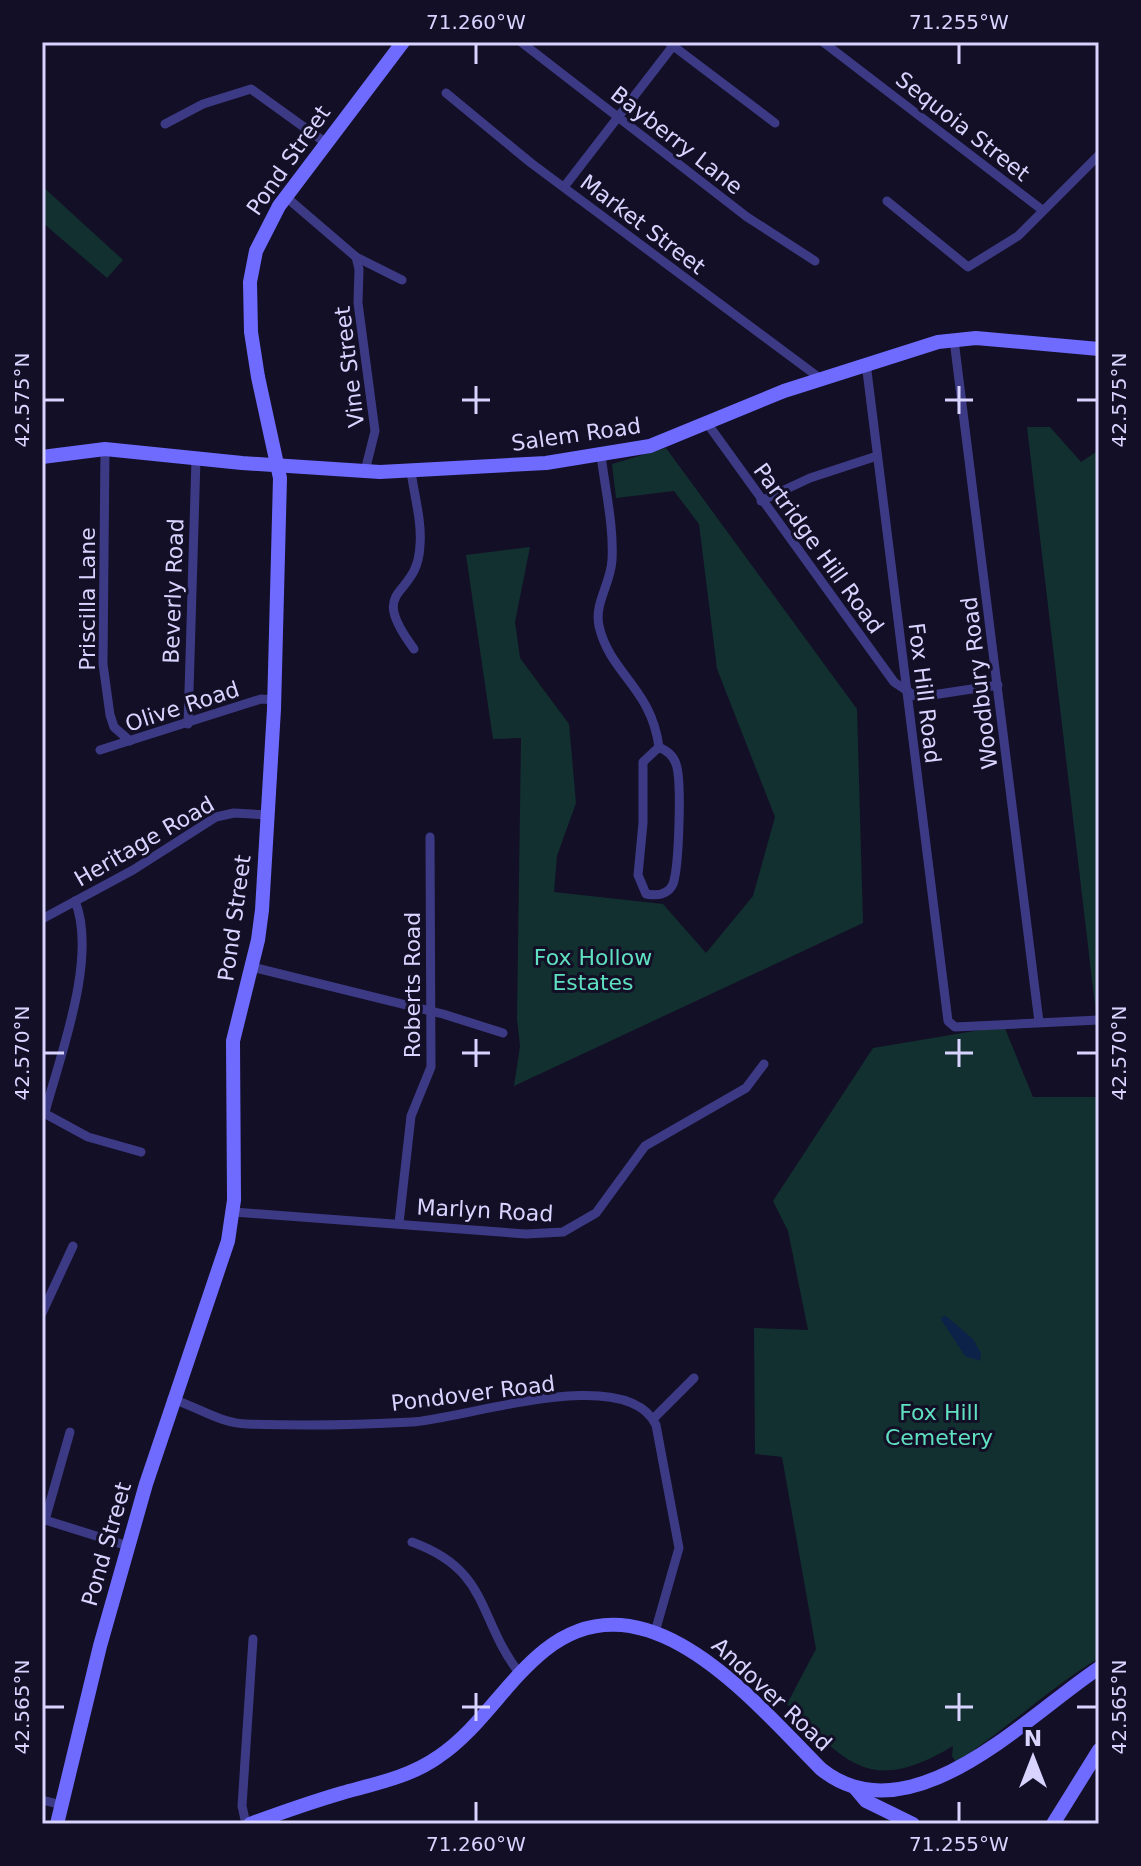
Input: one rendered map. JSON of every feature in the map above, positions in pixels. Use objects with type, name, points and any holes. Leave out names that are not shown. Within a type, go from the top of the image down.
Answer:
[{"type":"main road","name":"Pond Street","points":[[57,1824],[128,1546],[172,1399],[220,1268],[234,1212],[233,1041],[252,967],[262,910],[275,700],[280,553],[277,466],[258,377],[249,297],[256,251],[286,197],[403,42]]},
{"type":"main road","name":"Salem Road","points":[[42,457],[105,449],[277,466],[365,471],[546,463],[650,446],[866,363],[954,340],[1000,339],[1099,349]]},
{"type":"main road","name":"Andover Road","points":[[248,1824],[427,1764],[460,1739],[520,1674],[555,1642],[577,1632],[619,1626],[655,1632],[706,1661],[821,1769],[855,1788],[896,1788],[942,1777],[989,1749],[1099,1668]]},
{"type":"main road","points":[[1053,1824],[1094,1768],[1099,1750]]},
{"type":"main road","points":[[855,1788],[866,1801],[913,1824]]},
{"type":"street","name":"Bayberry Lane","points":[[521,42],[767,231],[815,261]]},
{"type":"street","name":"Sequoia Street","points":[[823,42],[1041,209]]},
{"type":"street","points":[[564,187],[619,119],[673,43],[775,123]]},
{"type":"street","points":[[165,124],[203,104],[251,89],[326,143]]},
{"type":"street","name":"Market Street","points":[[446,93],[564,187],[821,379]]},
{"type":"street","points":[[887,201],[968,267],[1018,236],[1041,209],[1099,155]]},
{"type":"street","points":[[286,197],[356,257],[402,280]]},
{"type":"street","name":"Vine Street","points":[[356,257],[359,316],[375,431],[365,471]]},
{"type":"street","name":"Woodbury Road","points":[[954,340],[1039,1022]]},
{"type":"street","name":"Fox Hill Road","points":[[866,363],[948,1021],[952,1025],[1039,1022]]},
{"type":"street","name":"Partridge Hill Road","points":[[707,423],[894,682],[906,691]]},
{"type":"street","name":"Priscilla Lane","points":[[105,449],[103,664],[114,727],[130,741]]},
{"type":"street","points":[[601,455],[613,546],[612,565],[599,605],[599,627],[612,658],[646,701],[655,721],[659,747]]},
{"type":"street","points":[[761,501],[810,478],[877,456]]},
{"type":"street","name":"Beverly Road","points":[[188,724],[196,459]]},
{"type":"street","points":[[411,471],[421,544],[408,581],[392,601],[391,609],[395,623],[414,649]]},
{"type":"street","points":[[906,691],[915,696],[945,695],[998,685]]},
{"type":"street","name":"Olive Road","points":[[100,750],[261,699],[275,700]]},
{"type":"street","points":[[659,747],[671,754],[678,766],[679,824],[673,883],[665,893],[656,896],[646,894],[638,875],[643,823],[643,762],[659,747]]},
{"type":"street","name":"Heritage Road","points":[[42,919],[133,870],[216,817],[234,813],[269,815]]},
{"type":"street","name":"Roberts Road","points":[[399,1223],[410,1125],[431,1067],[430,837]]},
{"type":"street","points":[[75,901],[83,928],[76,992],[44,1112],[88,1137],[141,1152]]},
{"type":"street","points":[[252,967],[431,1011],[503,1033]]},
{"type":"street","points":[[1039,1022],[1099,1020]]},
{"type":"street","name":"Marlyn Road","points":[[234,1212],[526,1234],[570,1229],[606,1204],[645,1146],[746,1088],[764,1064]]},
{"type":"street","points":[[42,1313],[73,1246]]},
{"type":"street","points":[[655,1632],[679,1548],[663,1452],[653,1419],[694,1378]]},
{"type":"street","name":"Pondover Road","points":[[172,1399],[216,1419],[244,1424],[414,1422],[504,1404],[598,1397],[631,1402],[653,1419]]},
{"type":"street","points":[[70,1432],[44,1520],[128,1546]]},
{"type":"street","points":[[412,1542],[444,1554],[467,1574],[507,1658],[520,1674]]},
{"type":"street","points":[[248,1824],[242,1806],[253,1639]]},
{"type":"street","points":[[42,1800],[62,1805]]},
{"type":"green space","points":[[42,186],[123,260],[107,278],[42,222]]},
{"type":"green space","points":[[1027,427],[1050,427],[1081,462],[1099,450],[1099,1015],[1096,1014]]},
{"type":"green space","name":"Fox Hollow Estates","points":[[666,448],[857,709],[863,923],[514,1086],[520,1046],[517,1019],[521,738],[493,739],[466,555],[530,547],[515,622],[520,658],[569,724],[576,803],[557,856],[554,892],[663,904],[706,953],[753,896],[775,817],[717,669],[699,524],[674,491],[616,498],[612,464]]},
{"type":"green space","name":"Fox Hill Cemetery","points":[[1004,1026],[1033,1097],[1099,1097],[1099,1658],[956,1762],[952,1756],[953,1746],[900,1769],[880,1770],[861,1766],[844,1756],[787,1704],[816,1649],[782,1457],[755,1454],[754,1328],[808,1330],[788,1231],[773,1201],[873,1048]]},
{"type":"water","points":[[946,1316],[973,1339],[981,1353],[980,1361],[965,1356],[942,1321],[941,1317]]}]
